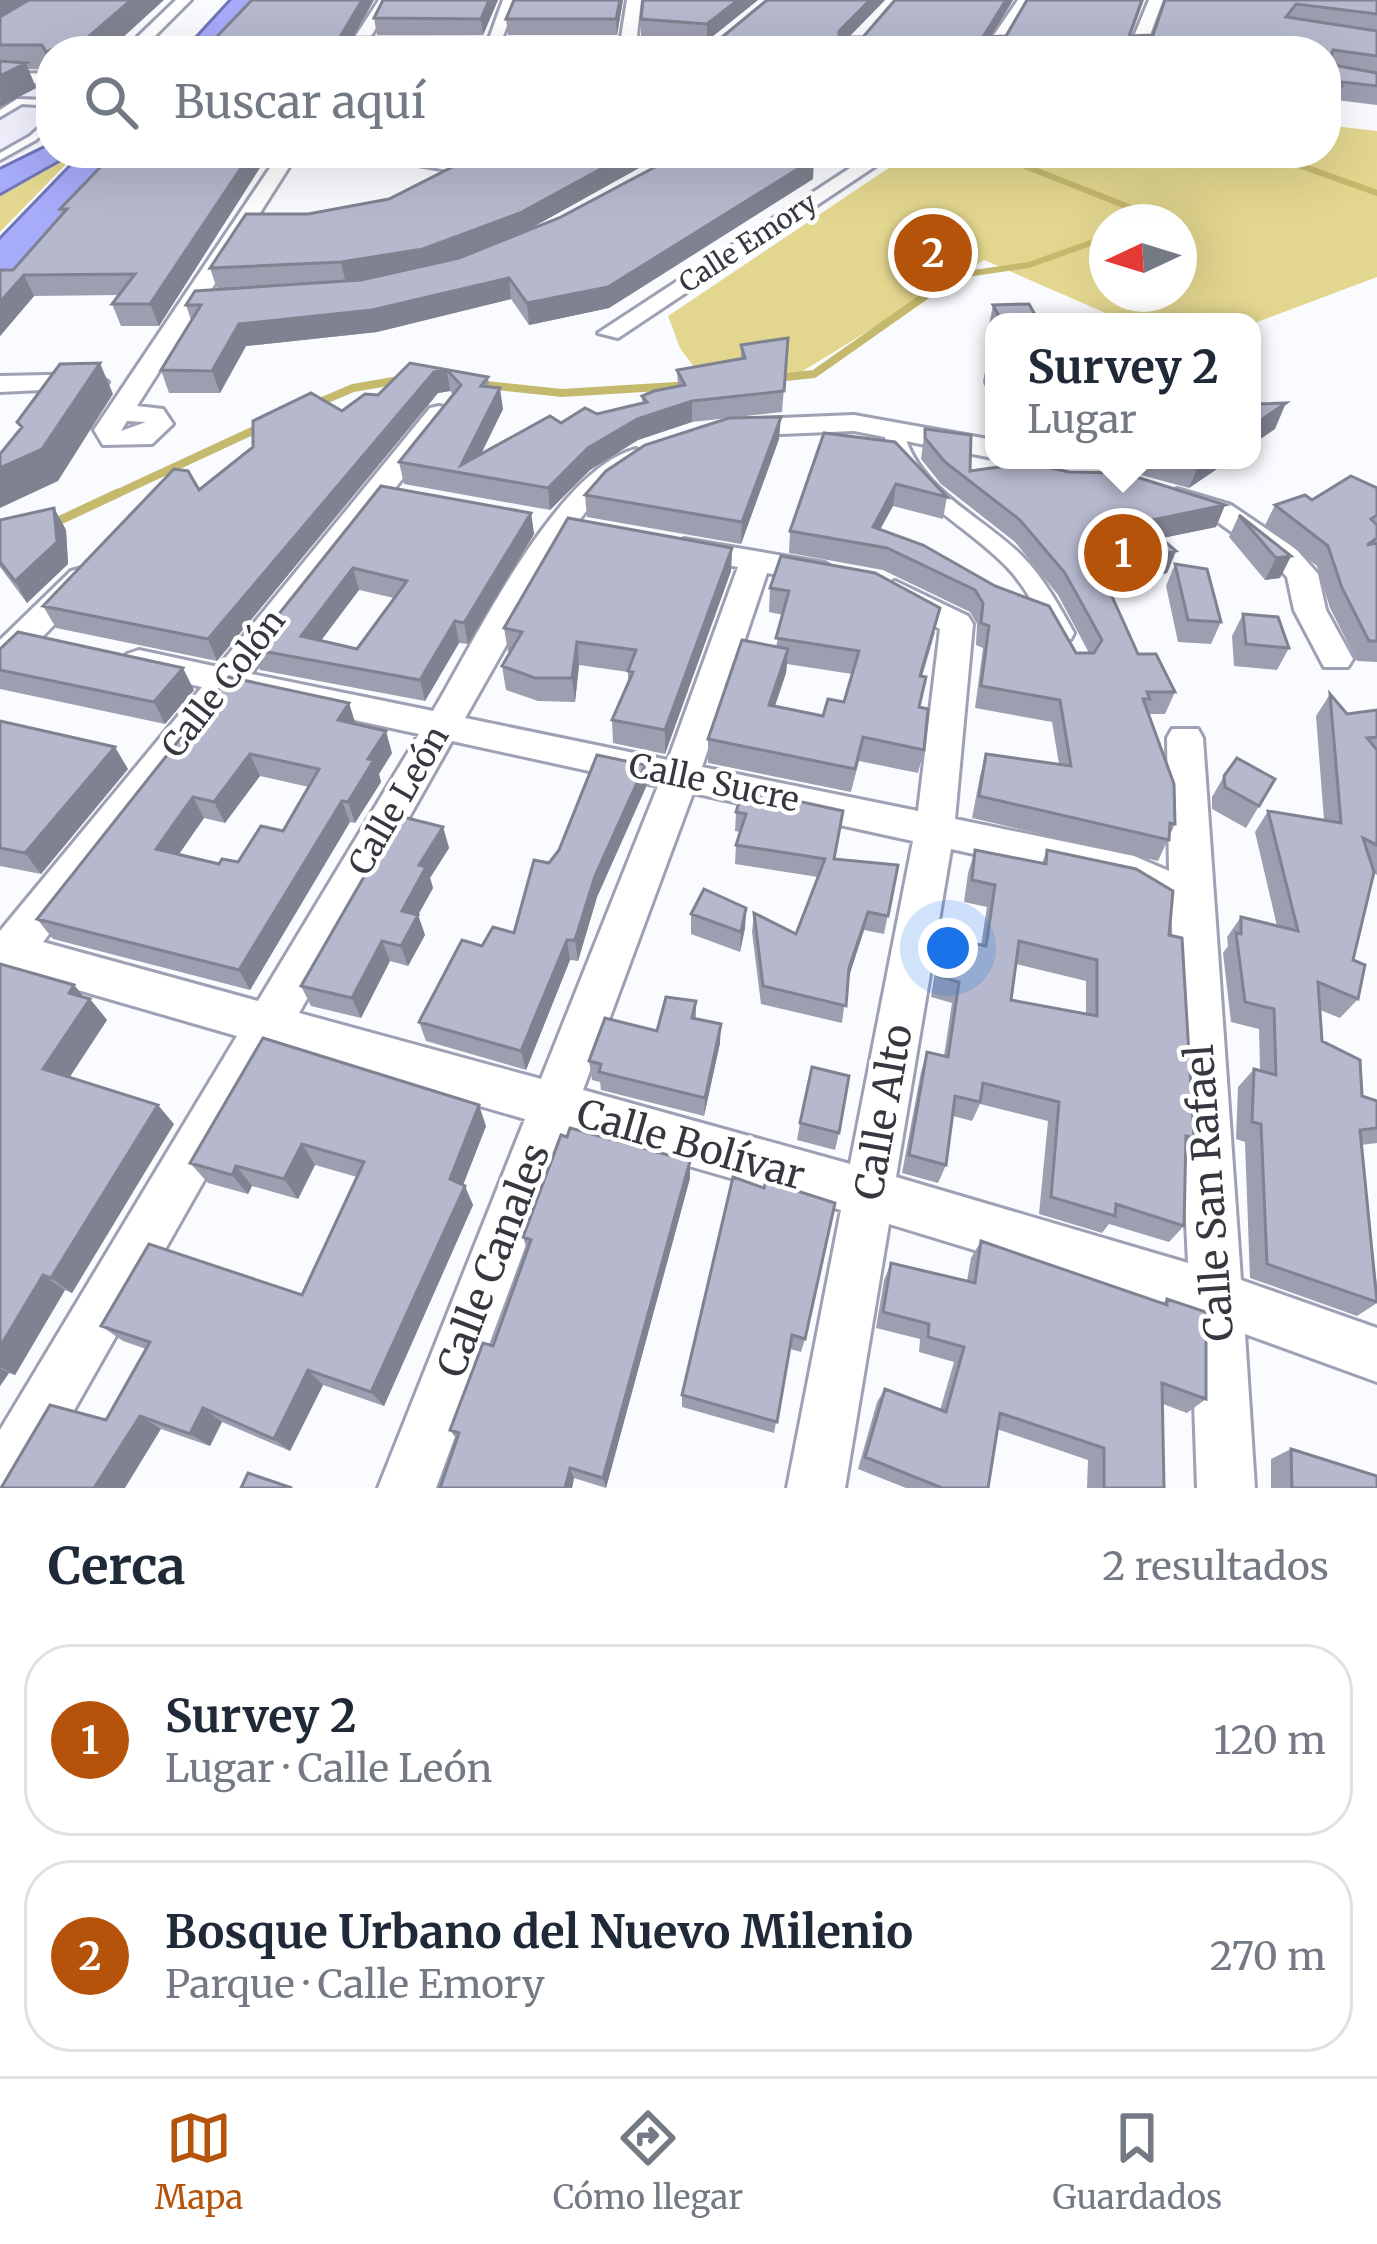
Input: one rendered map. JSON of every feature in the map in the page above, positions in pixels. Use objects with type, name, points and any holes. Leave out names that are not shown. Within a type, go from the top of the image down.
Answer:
[{"type":"highway","points":[[185,36],[218,0]]},
{"type":"highway","points":[[212,36],[245,0]]},
{"type":"highway","points":[[0,183],[36,163]]},
{"type":"highway","points":[[0,261],[88,168]]},
{"type":"street","points":[[146,36],[184,0]]},
{"type":"street","points":[[364,36],[386,0]]},
{"type":"street","points":[[495,36],[510,0]]},
{"type":"street","points":[[629,36],[634,0]]},
{"type":"street","points":[[1001,36],[1025,0]]},
{"type":"street","points":[[1142,36],[1156,0]]},
{"type":"street","points":[[0,78],[36,78]]},
{"type":"street","points":[[120,412],[206,301],[257,220],[283,168]]},
{"type":"street","points":[[430,188],[473,168]]},
{"type":"street","points":[[810,168],[848,178]]},
{"type":"street","name":"Calle Emory","points":[[610,332],[863,168]]},
{"type":"street","points":[[0,384],[141,381]]},
{"type":"street","name":"Calle Colón","points":[[4,955],[448,403]]},
{"type":"street","name":"Calle León","points":[[0,1484],[442,725],[547,524],[594,483],[683,436],[854,423],[985,449]]},
{"type":"street","points":[[893,429],[893,443],[920,482],[1018,565],[1072,653]]},
{"type":"street","points":[[1138,488],[1221,511],[1285,556],[1302,574],[1310,610],[1336,658]]},
{"type":"street","points":[[374,493],[420,501]]},
{"type":"street","points":[[547,524],[603,533]]},
{"type":"street","points":[[646,541],[756,561]]},
{"type":"street","points":[[12,648],[110,548]]},
{"type":"street","name":"Calle Alto","points":[[756,561],[881,584],[957,624],[935,828],[816,1488]]},
{"type":"street","name":"Calle Canales","points":[[407,1488],[681,775],[756,561]]},
{"type":"street","points":[[12,648],[69,646]]},
{"type":"street","name":"Calle Sucre","points":[[113,656],[1134,872],[1188,898]]},
{"type":"street","name":"Calle San Rafael","points":[[1185,738],[1188,898],[1219,1298],[1226,1488]]},
{"type":"street","name":"Calle Bolívar","points":[[4,955],[868,1193],[1219,1298],[1377,1355]]},
{"type":"lane","points":[[0,114],[20,100],[36,102]]},
{"type":"lane","points":[[0,157],[36,135]]},
{"type":"shaded area","points":[[0,82],[36,83],[36,144],[0,167]]},
{"type":"shaded area","points":[[1341,127],[1377,131],[1377,277],[1261,321],[1261,313],[1103,312],[1197,312],[1197,204],[1089,204],[1089,306],[984,260],[780,385],[696,370],[680,348],[668,316],[889,168],[1341,168]]},
{"type":"shaded area","points":[[41,168],[62,168],[0,232],[0,190]]},
{"type":"building","points":[[29,0],[131,0],[90,36],[36,36],[36,45],[0,45],[0,17]]},
{"type":"building","points":[[252,0],[362,0],[341,36],[217,36]]},
{"type":"building","points":[[383,0],[489,0],[481,19],[374,18]]},
{"type":"building","points":[[514,0],[620,0],[616,19],[506,19]]},
{"type":"building","points":[[643,0],[738,0],[707,24],[641,19]]},
{"type":"building","points":[[767,0],[870,0],[839,36],[723,36]]},
{"type":"building","points":[[895,0],[1006,0],[984,36],[864,36]]},
{"type":"building","points":[[1027,0],[1142,0],[1129,36],[1006,36]]},
{"type":"building","points":[[1165,0],[1377,0],[1377,14],[1296,4],[1286,17],[1377,31],[1377,56],[1341,51],[1341,36],[1129,36],[1153,35]]},
{"type":"building","points":[[0,61],[26,63],[0,76]]},
{"type":"building","points":[[1341,66],[1377,73],[1377,86],[1342,82],[1342,86]]},
{"type":"building","points":[[100,168],[241,168],[150,304],[112,304],[135,274],[24,275],[0,302],[0,270],[13,270],[67,209],[60,209]]},
{"type":"building","points":[[450,168],[602,168],[520,213],[423,249],[341,262],[210,268],[246,214],[308,214],[389,199]]},
{"type":"building","points":[[653,168],[800,168],[608,287],[527,303],[509,278],[372,310],[239,324],[212,371],[161,370],[201,305],[186,305],[195,291],[361,280],[459,258],[559,218]]},
{"type":"building","points":[[1029,304],[1034,313],[997,313],[993,305]]},
{"type":"building","points":[[788,338],[784,391],[692,401],[637,419],[588,448],[548,488],[399,462],[461,385],[447,370],[434,372],[208,639],[43,606],[174,469],[188,471],[199,490],[253,447],[253,421],[311,393],[342,411],[365,394],[378,395],[410,363],[488,377],[481,386],[500,388],[461,465],[550,416],[561,423],[585,408],[597,414],[647,402],[642,396],[685,385],[677,370],[745,358],[741,345]]},
{"type":"building","points":[[100,363],[42,449],[0,468],[0,454],[22,427],[17,422],[60,364]]},
{"type":"building","points":[[1286,403],[1261,420],[1261,404]]},
{"type":"building","points":[[781,417],[742,522],[585,495],[606,471],[645,445],[729,418]]},
{"type":"building","points":[[925,429],[971,435],[970,471],[1124,473],[1225,505],[1142,522],[1176,551],[1115,566],[1091,550],[1138,654],[1156,654],[1175,692],[1147,692],[1150,699],[1143,699],[1174,784],[1175,824],[1170,823],[1169,840],[979,796],[986,754],[1071,766],[1060,700],[981,686],[989,626],[981,623],[983,603],[975,590],[887,548],[790,531],[824,433],[895,442],[947,497],[896,484],[873,527],[923,545],[995,586],[1049,606],[1076,653],[1094,653],[1102,640],[1065,573],[1020,520],[945,462],[925,438]]},
{"type":"building","points":[[1351,476],[1377,488],[1377,515],[1371,519],[1377,525],[1377,538],[1367,545],[1377,543],[1377,641],[1369,641],[1342,588],[1328,546],[1275,505],[1305,495],[1312,500]]},
{"type":"building","points":[[381,486],[531,513],[464,623],[455,621],[420,680],[251,649]],"holes":[[[353,568],[407,581],[357,649],[301,636]]]},
{"type":"building","points":[[54,508],[57,542],[15,581],[0,562],[0,520]]},
{"type":"building","points":[[1239,515],[1291,556],[1276,558]]},
{"type":"building","points":[[568,518],[732,548],[665,730],[612,720],[633,672],[628,671],[636,650],[577,642],[572,678],[535,678],[502,666],[522,632],[504,628]]},
{"type":"building","points":[[781,556],[875,573],[940,608],[920,676],[926,677],[919,707],[928,709],[924,750],[863,737],[855,769],[708,739],[742,640],[788,649],[769,705],[823,716],[828,699],[844,702],[859,651],[776,638],[789,591],[770,588]]},
{"type":"building","points":[[1175,564],[1207,569],[1221,622],[1188,620]]},
{"type":"building","points":[[1243,614],[1278,617],[1289,648],[1246,644]]},
{"type":"building","points":[[18,632],[183,668],[154,702],[0,670],[0,649]]},
{"type":"building","points":[[229,677],[349,703],[338,720],[386,731],[368,759],[374,760],[348,802],[342,801],[239,970],[37,919]],"holes":[[[250,754],[319,769],[283,831],[261,826],[238,862],[222,859],[219,864],[156,849],[193,797],[214,802]]]},
{"type":"building","points":[[1330,694],[1347,714],[1377,710],[1377,737],[1367,738],[1377,750],[1377,845],[1363,838],[1374,872],[1353,960],[1365,965],[1358,999],[1318,982],[1322,1041],[1360,1060],[1362,1096],[1377,1101],[1377,1128],[1360,1130],[1377,1302],[1267,1264],[1261,1124],[1252,1122],[1254,1069],[1276,1075],[1274,1009],[1245,1002],[1236,933],[1241,934],[1241,917],[1298,931],[1268,811],[1341,823]]},
{"type":"building","points":[[0,721],[115,747],[25,853],[0,848]]},
{"type":"building","points":[[597,755],[645,765],[595,876],[575,940],[567,940],[521,1051],[419,1022],[462,940],[482,946],[493,927],[514,933],[534,860],[549,863],[559,850]]},
{"type":"building","points":[[1237,758],[1275,779],[1259,806],[1225,787],[1224,776]]},
{"type":"building","points":[[743,789],[843,811],[834,859],[898,865],[888,916],[868,912],[849,968],[846,1006],[763,986],[754,913],[796,934],[825,859],[736,845],[746,814],[736,812]]},
{"type":"building","points":[[399,816],[443,827],[419,865],[426,867],[402,911],[418,915],[401,946],[382,941],[352,998],[301,986]]},
{"type":"building","points":[[975,850],[1046,864],[1047,850],[1136,869],[1173,891],[1169,935],[1182,938],[1194,1138],[1186,1136],[1184,1226],[1116,1204],[1115,1216],[1051,1197],[1059,1102],[983,1083],[980,1102],[955,1096],[946,1165],[909,1155],[927,1052],[948,1057],[959,982],[938,976],[944,937],[986,946],[995,885],[972,880]],"holes":[[[1019,941],[1097,960],[1097,1016],[1011,1000]]]},
{"type":"building","points":[[704,889],[746,908],[741,932],[691,914]]},
{"type":"building","points":[[0,964],[74,985],[69,993],[90,999],[43,1069],[158,1105],[51,1278],[43,1275],[0,1347]]},
{"type":"building","points":[[666,997],[696,1001],[692,1018],[721,1024],[705,1098],[599,1072],[601,1064],[589,1061],[605,1018],[657,1031]]},
{"type":"building","points":[[263,1038],[479,1105],[450,1179],[465,1186],[371,1392],[308,1370],[274,1439],[203,1408],[190,1434],[140,1416],[94,1488],[1,1488],[50,1405],[106,1420],[150,1342],[101,1326],[149,1244],[302,1295],[364,1162],[302,1144],[284,1179],[236,1166],[232,1175],[190,1163]]},
{"type":"building","points":[[812,1067],[849,1076],[839,1133],[800,1123]]},
{"type":"building","points":[[570,1128],[690,1161],[603,1478],[570,1468],[565,1488],[440,1488],[459,1433],[450,1430],[483,1343],[493,1346],[531,1240],[523,1237],[561,1135],[567,1137]]},
{"type":"building","points":[[733,1177],[764,1188],[766,1181],[835,1203],[805,1339],[792,1335],[777,1422],[682,1395]]},
{"type":"building","points":[[981,1241],[1167,1305],[1167,1299],[1206,1312],[1206,1399],[1162,1383],[1164,1488],[1104,1488],[1104,1448],[1000,1413],[988,1488],[942,1488],[865,1457],[885,1389],[946,1412],[964,1347],[928,1337],[929,1324],[883,1312],[891,1263],[975,1283]]},
{"type":"building","points":[[1291,1449],[1377,1476],[1377,1488],[1292,1488]]},
{"type":"building","points":[[248,1473],[292,1488],[241,1488]]},
{"type":"waterway","points":[[1030,168],[1121,204]]},
{"type":"waterway","points":[[1307,168],[1377,193]]},
{"type":"waterway","points":[[930,292],[953,276],[1029,265],[1089,243]]},
{"type":"waterway","points":[[776,378],[814,374],[935,289]]},
{"type":"waterway","points":[[313,405],[353,388],[405,379]]},
{"type":"waterway","points":[[477,384],[562,393],[692,385]]},
{"type":"waterway","points":[[112,496],[263,426]]},
{"type":"waterway","points":[[52,524],[118,493]]},
{"type":"place","name":"Bosque Urbano del Nuevo Milenio","points":[[933,253]]},
{"type":"place","name":"Survey 2","points":[[1123,553]]}]
